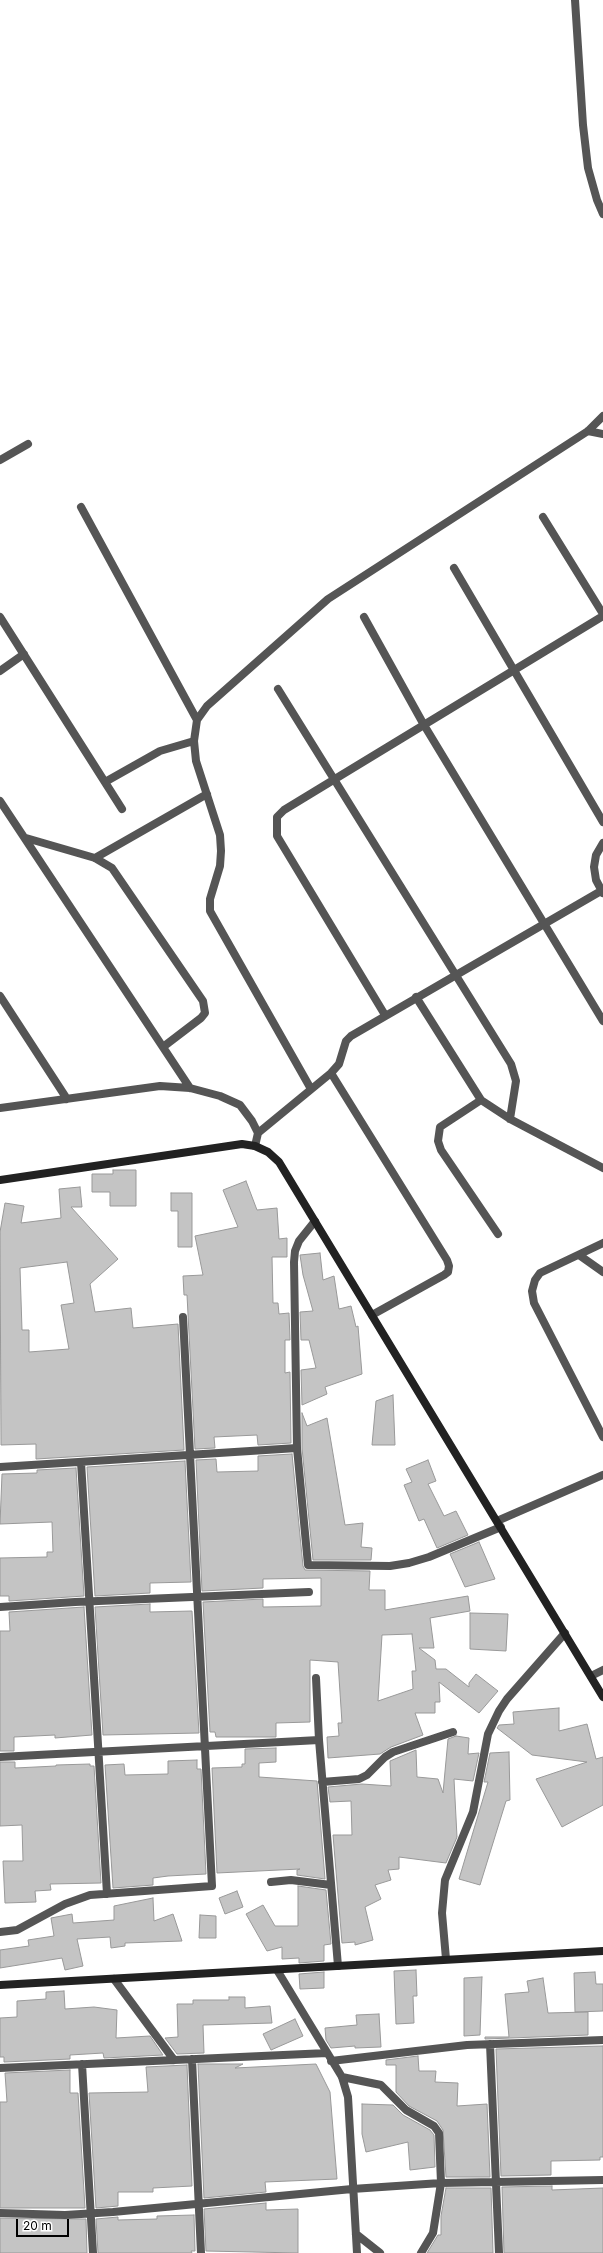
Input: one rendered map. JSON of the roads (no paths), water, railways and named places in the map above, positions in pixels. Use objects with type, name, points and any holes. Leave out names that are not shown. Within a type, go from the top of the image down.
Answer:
[{"type":"street","points":[[575,0],[583,125],[588,168],[597,200],[603,214]]},
{"type":"street","points":[[312,1089],[210,911],[210,899],[220,866],[222,851],[220,835],[196,761],[194,741],[198,720],[207,706],[328,599],[588,431],[603,416]]},
{"type":"street","points":[[588,431],[603,434]]},
{"type":"street","points":[[0,460],[28,444]]},
{"type":"street","points":[[81,507],[198,720]]},
{"type":"street","points":[[385,1015],[277,836],[277,817],[284,810],[603,615],[543,517]]},
{"type":"street","points":[[454,568],[603,822]]},
{"type":"street","points":[[0,617],[122,808]]},
{"type":"street","points":[[364,618],[424,725],[603,1021]]},
{"type":"street","points":[[0,671],[24,654]]},
{"type":"street","points":[[278,689],[511,1064],[516,1080],[510,1119]]},
{"type":"street","points":[[105,782],[160,751],[194,741]]},
{"type":"street","points":[[95,858],[207,794]]},
{"type":"street","points":[[0,801],[26,838],[190,1088]]},
{"type":"street","points":[[26,838],[95,858],[112,868],[205,1006],[205,1013],[201,1018],[163,1047]]},
{"type":"street","points":[[255,1146],[258,1133],[331,1073],[339,1064],[346,1042],[351,1036],[416,997],[602,892],[596,880],[594,867],[596,855],[603,843]]},
{"type":"street","points":[[0,996],[67,1099]]},
{"type":"street","points":[[416,997],[481,1100],[510,1119],[603,1168]]},
{"type":"street","points":[[331,1073],[449,1266],[448,1272],[444,1276],[372,1315]]},
{"type":"street","points":[[0,1108],[160,1086],[190,1088],[220,1096],[240,1105],[252,1121],[258,1133]]},
{"type":"street","points":[[481,1100],[440,1127],[438,1141],[441,1150],[498,1234]]},
{"type":"street","points":[[0,1180],[242,1144],[255,1146],[268,1152],[279,1162],[603,1697]]},
{"type":"street","points":[[315,1221],[299,1241],[295,1251],[294,1262],[297,1448],[308,1564],[390,1566],[409,1563],[429,1557],[603,1475]]},
{"type":"street","points":[[603,1243],[540,1273],[535,1280],[532,1291],[534,1303],[603,1437]]},
{"type":"street","points":[[579,1255],[603,1272]]},
{"type":"street","points":[[0,1932],[17,1930],[76,1899],[107,1894],[212,1886],[183,1317]]},
{"type":"street","points":[[0,1467],[297,1448]]},
{"type":"street","points":[[81,1462],[107,1894]]},
{"type":"street","points":[[0,1607],[89,1601],[309,1592]]},
{"type":"street","points":[[446,1959],[442,1913],[445,1880],[473,1812],[488,1734],[499,1710],[507,1698],[565,1633]]},
{"type":"street","points":[[591,1676],[603,1670]]},
{"type":"street","points":[[316,1678],[322,1782],[338,1966]]},
{"type":"street","points":[[322,1782],[359,1779],[367,1775],[385,1757],[393,1752],[453,1732]]},
{"type":"street","points":[[0,1757],[319,1740]]},
{"type":"street","points":[[270,1882],[291,1880],[331,1884]]},
{"type":"street","points":[[0,1985],[603,1951]]},
{"type":"street","points":[[278,1970],[342,2077],[348,2097],[352,2189],[357,2253]]},
{"type":"street","points":[[114,1979],[174,2060]]},
{"type":"street","points":[[0,2068],[192,2059],[329,2057],[490,2044],[603,2040]]},
{"type":"street","points":[[490,2044],[499,2253]]},
{"type":"street","points":[[192,2059],[201,2253]]},
{"type":"street","points":[[82,2064],[93,2253]]},
{"type":"street","points":[[342,2077],[381,2085],[410,2113],[434,2126],[440,2133],[441,2183],[433,2233],[421,2253]]},
{"type":"street","points":[[0,2213],[91,2214],[352,2189],[441,2183],[603,2180]]},
{"type":"street","points":[[356,2234],[380,2253]]}]
